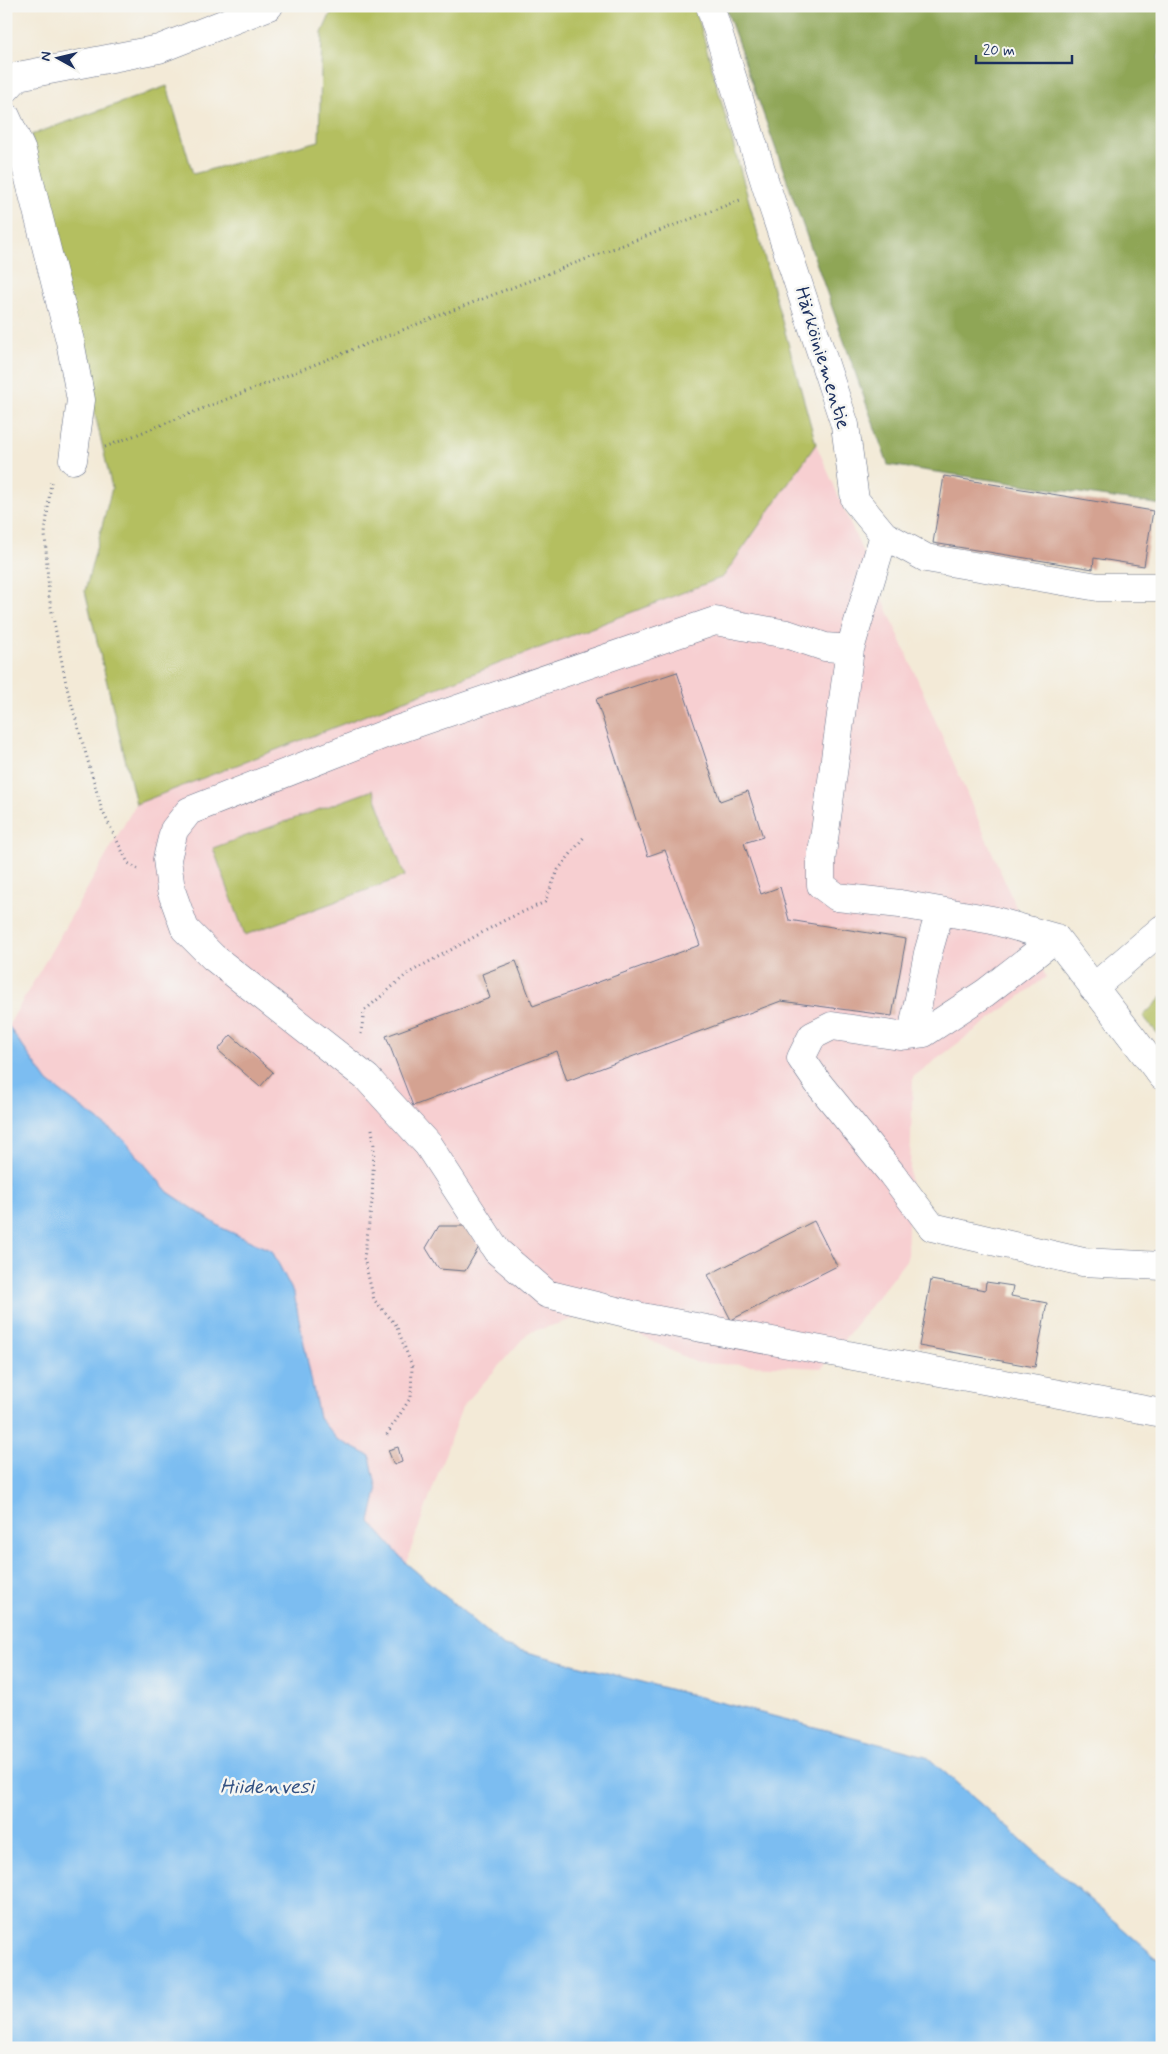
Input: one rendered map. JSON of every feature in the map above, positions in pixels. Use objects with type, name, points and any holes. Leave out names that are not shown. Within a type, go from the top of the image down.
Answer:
[{"type":"street","points":[[6,90],[18,76],[159,50],[269,6]]},
{"type":"street","name":"Härköiniementie","points":[[710,6],[767,189],[846,426],[854,500],[884,535],[926,558],[1098,587],[1162,587]]},
{"type":"street","points":[[6,116],[22,151],[70,341],[81,400],[73,460]]},
{"type":"street","points":[[884,535],[850,649],[821,860],[820,885],[837,897],[940,910],[992,920],[1056,938],[1162,1076]]},
{"type":"street","points":[[850,649],[825,647],[787,634],[715,621],[385,734],[189,811],[174,830],[167,859],[171,890],[185,929],[213,957],[367,1078],[428,1145],[497,1251],[547,1294],[642,1317],[1162,1413]]},
{"type":"street","points":[[912,1034],[926,962],[940,910]]},
{"type":"street","points":[[1093,988],[1162,929]]},
{"type":"street","points":[[1056,938],[985,992],[924,1033],[900,1036],[832,1026],[812,1036],[801,1058],[818,1083],[892,1174],[932,1227],[1083,1262],[1162,1266]]},
{"type":"path","points":[[169,876],[148,875],[128,863],[102,810],[67,688],[49,597],[45,534],[51,480],[73,460],[442,314],[767,189]]},
{"type":"shaded area","points":[[816,444],[1046,977],[913,1077],[907,1259],[822,1368],[697,1363],[593,1313],[528,1333],[462,1407],[406,1563],[370,1522],[377,1491],[370,1456],[337,1439],[319,1418],[294,1294],[272,1251],[222,1228],[168,1192],[124,1140],[48,1082],[8,1026],[136,804],[723,577]]},
{"type":"green space","points":[[334,6],[695,6],[816,444],[723,577],[136,804],[85,591],[112,488],[31,135],[167,86],[193,174],[319,141],[322,33]]},
{"type":"green space","points":[[725,6],[1162,6],[1159,78],[1162,82],[1162,505],[888,465]]},
{"type":"green space","points":[[373,790],[405,876],[245,935],[213,848]]},
{"type":"green space","points":[[1162,997],[1162,1039],[1143,1016]]},
{"type":"water","name":"Hiidenvesi","points":[[6,1023],[48,1082],[124,1140],[168,1192],[222,1228],[272,1251],[294,1294],[319,1418],[337,1439],[370,1456],[377,1491],[370,1522],[406,1563],[504,1646],[926,1756],[1162,1963],[1162,2048],[6,2048]]},
{"type":"building","points":[[944,476],[1153,511],[1144,566],[1094,558],[1093,569],[933,543]]},
{"type":"building","points":[[677,672],[720,801],[748,791],[763,837],[744,843],[761,894],[780,887],[789,920],[906,939],[892,1016],[781,1001],[567,1081],[557,1051],[413,1106],[386,1036],[490,998],[482,974],[516,961],[533,1006],[700,945],[665,850],[648,856],[596,699]]},
{"type":"building","points":[[231,1035],[273,1072],[260,1087],[218,1050]]},
{"type":"building","points":[[814,1221],[837,1266],[731,1320],[708,1275]]},
{"type":"building","points":[[439,1226],[465,1226],[479,1247],[465,1271],[439,1269],[426,1248]]},
{"type":"building","points":[[931,1280],[985,1290],[986,1282],[1013,1286],[1011,1296],[1047,1303],[1035,1367],[919,1346]]},
{"type":"building","points":[[398,1447],[402,1462],[394,1465],[388,1450]]}]
